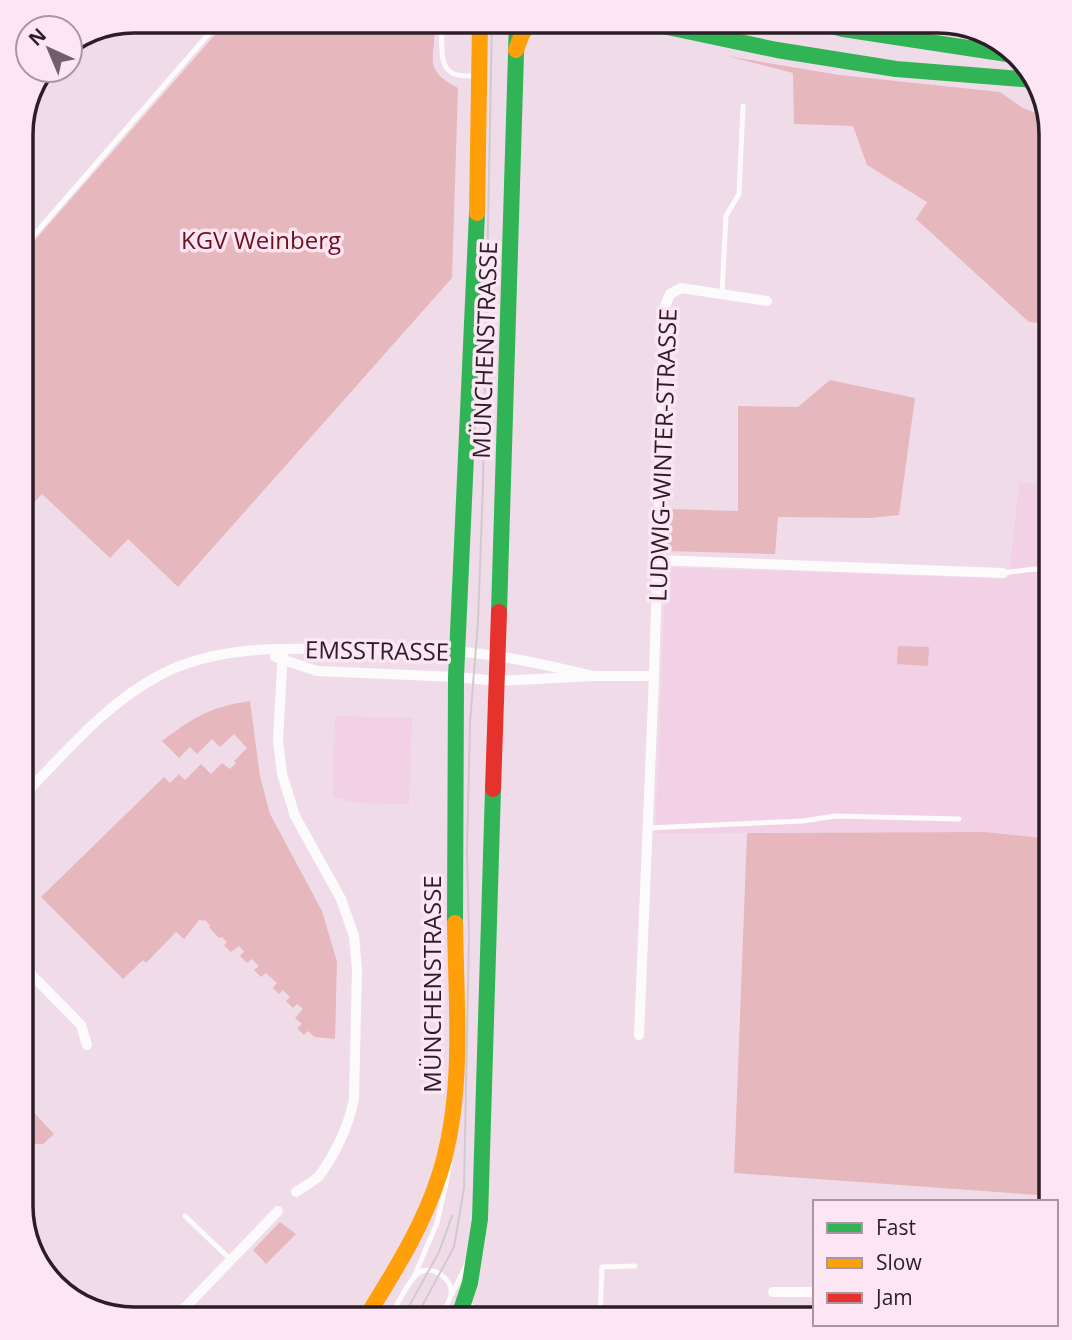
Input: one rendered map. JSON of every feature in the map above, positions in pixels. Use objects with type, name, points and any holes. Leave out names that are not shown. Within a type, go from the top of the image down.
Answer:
[{"type":"main road","name":"MÜNCHENSTRASSE","points":[[372,1307],[422,1219],[443,1164],[455,1088],[456,677],[471,386],[480,33]]},
{"type":"main road","name":"MÜNCHENSTRASSE","points":[[457,1307],[457,1302],[474,1274],[480,1219],[517,33]]},
{"type":"main road","points":[[516,50],[523,33]]},
{"type":"main road","points":[[696,33],[777,50],[896,69],[1022,78]]},
{"type":"main road","points":[[869,33],[996,52]]},
{"type":"street","name":"LUDWIG-WINTER-STRASSE","points":[[639,1035],[666,299],[681,288],[767,301]]},
{"type":"street","points":[[657,560],[1003,573]]},
{"type":"street","name":"EMSSTRASSE","points":[[33,786],[119,702],[171,670],[198,660],[256,651],[282,654],[458,651],[498,656]]},
{"type":"street","name":"EMSSTRASSE","points":[[282,654],[317,671],[456,677]]},
{"type":"street","points":[[282,654],[278,740],[282,774],[295,816],[350,920],[357,970],[354,1099],[351,1111],[340,1138],[318,1177],[296,1192]]},
{"type":"street","points":[[498,656],[594,676]]},
{"type":"street","points":[[456,677],[497,681],[654,676]]},
{"type":"street","points":[[33,976],[81,1025],[87,1045]]},
{"type":"street","points":[[185,1307],[278,1211]]},
{"type":"street","points":[[773,1292],[813,1292]]},
{"type":"street","points":[[457,1302],[463,1307]]},
{"type":"lane","points":[[33,236],[210,33]]},
{"type":"lane","points":[[441,33],[441,58],[447,70],[460,76],[480,75]]},
{"type":"lane","points":[[722,294],[726,216],[739,194],[743,106]]},
{"type":"lane","points":[[1003,573],[1039,570]]},
{"type":"lane","points":[[648,828],[803,821],[835,816],[959,819]]},
{"type":"lane","points":[[395,1307],[414,1277],[443,1202],[450,1159],[455,1088]]},
{"type":"lane","points":[[185,1216],[231,1260]]},
{"type":"lane","points":[[451,1307],[457,1302],[480,1219]]},
{"type":"lane","points":[[600,1307],[602,1267],[635,1266]]},
{"type":"lane","points":[[414,1277],[425,1270],[440,1274],[450,1284],[457,1302]]},
{"type":"lane","points":[[189,1303],[193,1307]]},
{"type":"shaded area","points":[[1019,483],[1039,484],[1039,843],[984,832],[655,833],[666,567],[1009,579]]},
{"type":"shaded area","points":[[335,716],[412,718],[409,804],[357,803],[333,797]]},
{"type":"green space","name":"KGV Weinberg","points":[[216,33],[434,33],[434,66],[445,80],[458,88],[452,278],[178,587],[128,539],[110,558],[42,494],[33,503],[33,242]]},
{"type":"green space","points":[[727,56],[839,75],[1000,92],[1023,108],[1037,113],[1039,323],[1029,322],[916,219],[927,202],[867,165],[853,126],[794,124],[793,73]]},
{"type":"green space","points":[[830,380],[915,398],[899,515],[869,518],[778,517],[775,554],[665,551],[667,509],[738,511],[738,406],[798,407]]},
{"type":"green space","points":[[898,646],[929,647],[928,666],[897,664]]},
{"type":"green space","points":[[250,701],[260,776],[270,814],[322,911],[337,962],[335,1039],[315,1037],[308,1031],[304,1035],[297,1028],[302,1024],[295,1018],[303,1009],[297,1004],[293,1008],[286,1001],[290,997],[283,990],[279,994],[273,988],[277,983],[266,973],[261,977],[254,970],[259,966],[252,959],[247,963],[240,956],[244,951],[239,946],[231,952],[224,945],[227,942],[222,937],[219,938],[205,920],[200,919],[184,939],[176,932],[146,963],[143,960],[123,979],[41,897],[164,777],[170,783],[179,774],[185,780],[201,764],[211,774],[222,763],[230,769],[247,748],[234,734],[220,747],[212,739],[197,754],[190,747],[179,758],[162,741],[203,714],[224,706]]},
{"type":"green space","points":[[984,832],[1039,838],[1039,1195],[734,1173],[747,833]]},
{"type":"green space","points":[[33,1112],[54,1134],[43,1144],[33,1144]]},
{"type":"green space","points":[[280,1222],[296,1234],[266,1264],[253,1250]]},
{"type":"tram line","points":[[422,1307],[454,1247],[464,1188],[470,722],[478,622],[483,484],[492,33]]},
{"type":"tram line","points":[[409,1307],[439,1252],[452,1216]]},
{"type":"traffic: fast","points":[[499,612],[517,33]]},
{"type":"traffic: fast","points":[[696,33],[777,50],[896,69],[1023,79]]},
{"type":"traffic: fast","points":[[869,33],[996,52]]},
{"type":"traffic: fast","points":[[455,923],[456,677],[477,213]]},
{"type":"traffic: fast","points":[[462,1307],[470,1283],[480,1219],[493,789]]},
{"type":"traffic: slow","points":[[477,213],[480,33]]},
{"type":"traffic: slow","points":[[516,50],[523,33]]},
{"type":"traffic: slow","points":[[373,1307],[426,1211],[448,1143],[456,1081],[455,923]]},
{"type":"traffic: jam","points":[[493,789],[499,612]]}]
